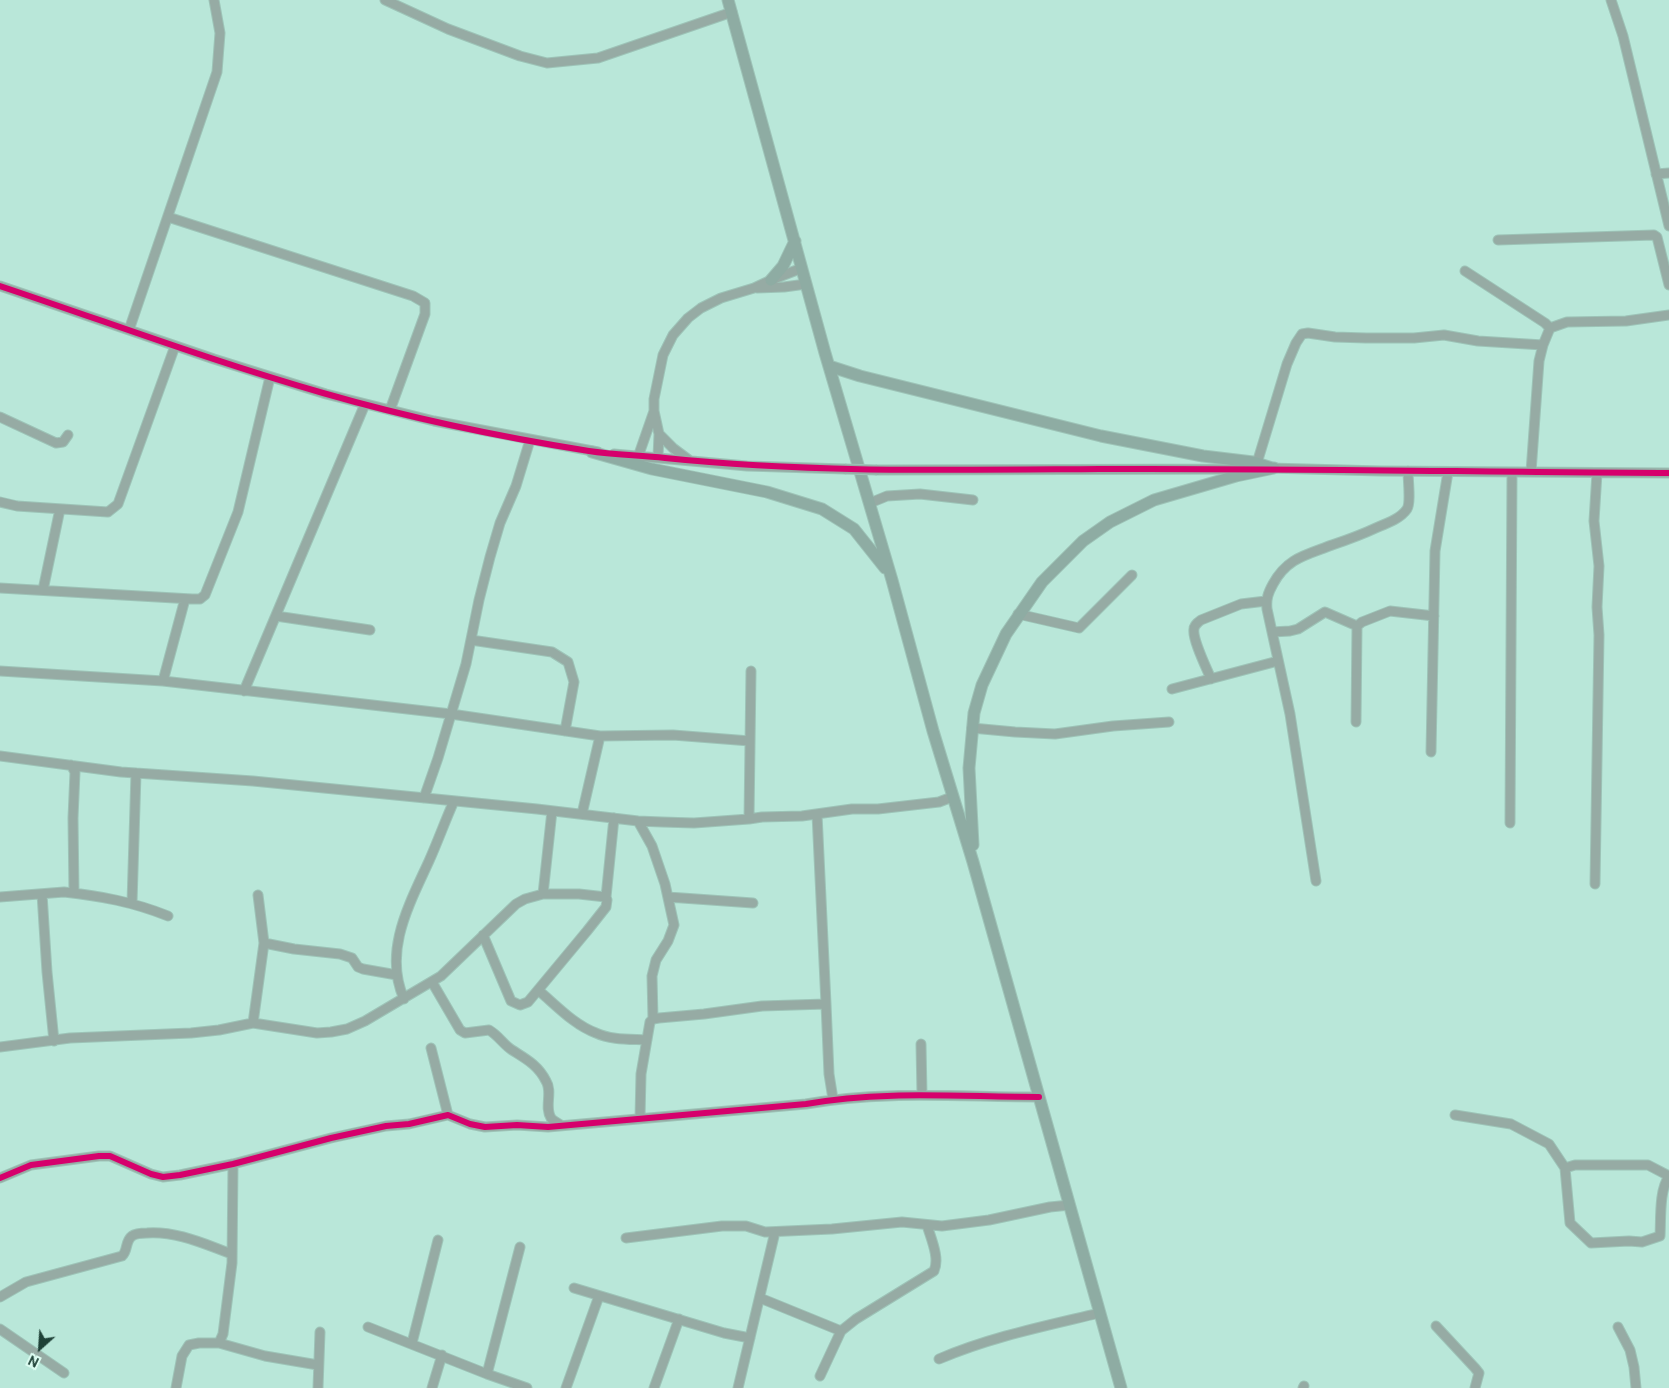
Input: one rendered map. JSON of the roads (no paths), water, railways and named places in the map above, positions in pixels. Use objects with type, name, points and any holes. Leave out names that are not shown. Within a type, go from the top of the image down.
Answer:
[{"type":"main road","points":[[728,0],[829,366],[892,580],[952,797],[973,862],[1121,1388]]},
{"type":"main road","points":[[771,280],[783,266],[795,241]]},
{"type":"main road","points":[[829,366],[860,376],[1101,436],[1204,456],[1257,463],[1274,468]]},
{"type":"main road","points":[[592,452],[652,469],[766,492],[822,509],[854,529],[882,564],[892,580]]},
{"type":"main road","points":[[973,862],[968,768],[974,713],[982,685],[1006,634],[1018,614],[1042,582],[1083,541],[1110,522],[1154,500],[1236,476],[1274,468]]},
{"type":"street","points":[[130,330],[217,72],[220,33],[214,0]]},
{"type":"street","points":[[385,0],[448,29],[520,56],[547,63],[598,58],[732,12]]},
{"type":"street","points":[[1612,0],[1623,36],[1669,226]]},
{"type":"street","points":[[1656,174],[1669,173]]},
{"type":"street","points":[[168,217],[412,296],[426,303],[425,314],[390,410]]},
{"type":"street","points":[[1498,240],[1654,235],[1657,237],[1669,285]]},
{"type":"street","points":[[658,457],[659,434],[654,411],[654,399],[664,355],[673,335],[688,318],[701,308],[721,298],[754,288],[802,268]]},
{"type":"street","points":[[1465,271],[1550,328]]},
{"type":"street","points":[[754,288],[806,284]]},
{"type":"street","points":[[0,286],[175,346],[326,394],[434,421],[592,452],[747,466],[876,470],[1274,468],[1669,474]]},
{"type":"street","points":[[1532,472],[1539,361],[1542,344],[1550,328],[1567,322],[1626,321],[1669,315]]},
{"type":"street","points":[[1257,463],[1287,364],[1302,334],[1366,338],[1414,338],[1444,335],[1478,342],[1542,344]]},
{"type":"street","points":[[0,502],[17,506],[108,512],[118,504],[175,346]]},
{"type":"street","points":[[0,588],[200,599],[205,595],[238,512],[270,377]]},
{"type":"street","points":[[244,691],[364,404]]},
{"type":"street","points":[[638,457],[654,411]]},
{"type":"street","points":[[0,417],[56,443],[63,442],[68,435]]},
{"type":"street","points":[[659,434],[689,460]]},
{"type":"street","points":[[424,798],[466,664],[479,600],[500,523],[516,486],[530,440]]},
{"type":"street","points":[[1316,882],[1290,714],[1266,601],[1268,593],[1279,573],[1307,553],[1386,524],[1402,515],[1409,502],[1408,471]]},
{"type":"street","points":[[1431,752],[1435,551],[1448,472]]},
{"type":"street","points":[[1510,823],[1512,472]]},
{"type":"street","points":[[1595,884],[1599,635],[1597,607],[1598,566],[1594,521],[1597,473]]},
{"type":"street","points":[[870,503],[887,496],[920,494],[973,500]]},
{"type":"street","points":[[43,590],[60,509]]},
{"type":"street","points":[[1018,614],[1079,628],[1132,575]]},
{"type":"street","points":[[163,681],[185,599]]},
{"type":"street","points":[[1211,679],[1194,638],[1196,625],[1201,620],[1241,604],[1266,601]]},
{"type":"street","points":[[1357,626],[1362,622],[1390,611],[1434,616]]},
{"type":"street","points":[[1272,632],[1298,629],[1325,612],[1357,626]]},
{"type":"street","points":[[276,616],[370,630]]},
{"type":"street","points":[[1356,722],[1357,626]]},
{"type":"street","points":[[471,640],[539,649],[552,652],[568,662],[574,682],[565,731]]},
{"type":"street","points":[[1172,689],[1278,661]]},
{"type":"street","points":[[0,671],[163,681],[451,714],[600,736],[673,735],[750,741]]},
{"type":"street","points":[[749,819],[751,672]]},
{"type":"street","points":[[972,728],[1055,734],[1113,726],[1169,722]]},
{"type":"street","points":[[582,814],[600,736]]},
{"type":"street","points":[[0,756],[121,772],[253,781],[638,821],[694,823],[817,814],[852,809],[878,809],[920,805],[939,802],[952,797]]},
{"type":"street","points":[[71,765],[75,772],[73,818],[74,894]]},
{"type":"street","points":[[132,903],[136,773]]},
{"type":"street","points":[[404,999],[395,963],[400,927],[454,801]]},
{"type":"street","points":[[542,894],[552,811]]},
{"type":"street","points":[[817,814],[829,1074],[833,1099]]},
{"type":"street","points":[[483,935],[511,1001],[520,1005],[528,1002],[606,907],[614,818]]},
{"type":"street","points":[[638,821],[652,846],[668,897],[674,925],[668,941],[656,960],[652,976],[653,1019],[650,1022],[641,1082],[640,1118]]},
{"type":"street","points":[[0,897],[64,892],[132,903],[168,916]]},
{"type":"street","points":[[42,894],[54,1041]]},
{"type":"street","points":[[0,1047],[104,1036],[190,1033],[219,1030],[254,1023],[317,1033],[347,1029],[365,1022],[432,982],[454,964],[516,904],[525,899],[542,894],[579,894],[606,897]]},
{"type":"street","points":[[254,1023],[264,942],[258,895]]},
{"type":"street","points":[[668,897],[752,903]]},
{"type":"street","points":[[264,942],[294,949],[340,954],[352,958],[358,967],[397,975]]},
{"type":"street","points":[[432,982],[460,1030],[465,1033],[489,1030],[512,1050],[525,1056],[538,1069],[547,1082],[548,1108],[551,1118],[560,1125]]},
{"type":"street","points":[[538,990],[580,1024],[596,1034],[647,1040]]},
{"type":"street","points":[[653,1019],[742,1008],[826,1004]]},
{"type":"street","points":[[921,1044],[922,1095]]},
{"type":"street","points":[[431,1048],[448,1115]]},
{"type":"street","points":[[0,1178],[31,1165],[99,1156],[110,1156],[163,1177],[180,1175],[233,1164],[331,1138],[448,1115],[470,1124],[485,1126],[560,1125],[806,1104],[833,1099],[922,1095],[1039,1097]]},
{"type":"street","points":[[1455,1115],[1511,1124],[1549,1144],[1565,1168],[1570,1223],[1591,1243],[1629,1240],[1642,1242],[1660,1236],[1662,1195],[1669,1176],[1648,1165],[1575,1165],[1565,1168]]},
{"type":"street","points":[[220,1343],[226,1314],[232,1254],[233,1164]]},
{"type":"street","points":[[626,1238],[722,1226],[746,1226],[765,1232],[775,1232],[902,1222],[948,1225],[989,1220],[1050,1207],[1070,1205]]},
{"type":"street","points":[[820,1376],[841,1332],[856,1319],[934,1271],[936,1265],[935,1255],[927,1225]]},
{"type":"street","points":[[0,1296],[26,1282],[122,1256],[125,1254],[129,1239],[133,1235],[140,1233],[161,1232],[185,1236],[232,1254]]},
{"type":"street","points":[[738,1388],[775,1232]]},
{"type":"street","points":[[412,1343],[438,1240]]},
{"type":"street","points":[[487,1374],[520,1247]]},
{"type":"street","points":[[574,1288],[724,1333],[750,1338]]},
{"type":"street","points":[[566,1388],[599,1296]]},
{"type":"street","points":[[760,1298],[841,1332]]},
{"type":"street","points":[[939,1359],[962,1349],[1014,1333],[1099,1313]]},
{"type":"street","points":[[654,1388],[679,1319]]},
{"type":"street","points":[[1436,1326],[1479,1373],[1475,1388]]},
{"type":"street","points":[[368,1327],[524,1387]]},
{"type":"street","points":[[1618,1327],[1630,1350],[1636,1388]]},
{"type":"street","points":[[0,1329],[64,1373]]},
{"type":"street","points":[[318,1388],[320,1332]]},
{"type":"street","points":[[177,1388],[182,1356],[189,1345],[199,1343],[220,1343],[265,1356],[318,1365]]},
{"type":"street","points":[[432,1388],[442,1355]]}]
